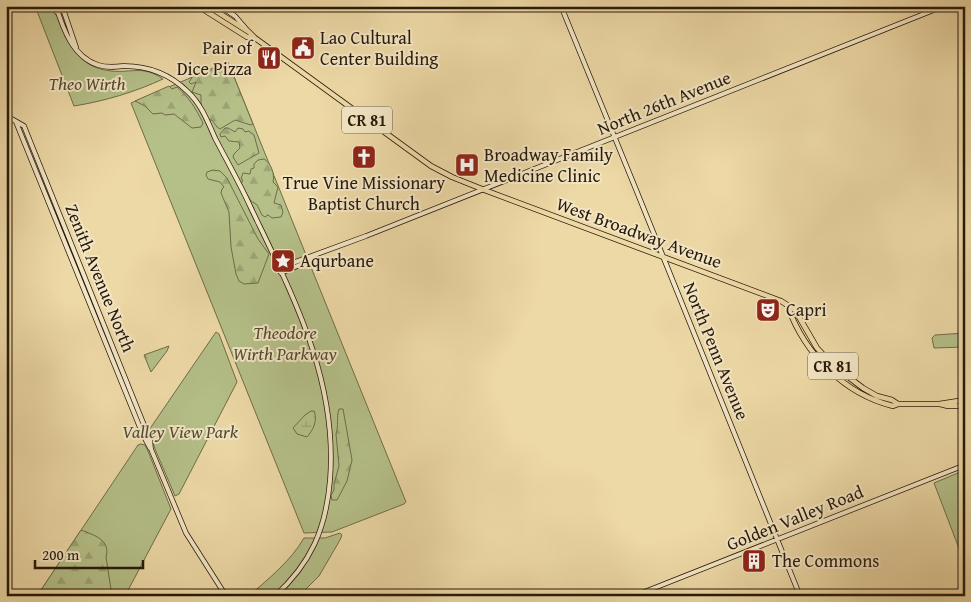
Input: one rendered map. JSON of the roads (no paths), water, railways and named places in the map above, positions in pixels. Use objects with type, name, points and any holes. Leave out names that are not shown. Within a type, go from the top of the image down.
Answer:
[{"type":"main road","points":[[57,9],[71,6]]},
{"type":"main road","name":"West Broadway Avenue","points":[[198,6],[247,37],[255,38]]},
{"type":"main road","name":"West Broadway Avenue","points":[[208,6],[250,32],[255,38],[431,166],[452,177],[773,297],[788,307],[812,351],[845,384],[860,394],[893,406],[898,404],[939,404],[965,400]]},
{"type":"main road","name":"West Broadway Avenue","points":[[939,404],[965,406]]},
{"type":"street","name":"West Broadway Avenue","points":[[220,6],[242,23],[250,32]]},
{"type":"street","name":"North Penn Avenue","points":[[561,6],[800,596]]},
{"type":"street","name":"North 26th Avenue","points":[[280,270],[302,264],[310,258],[944,6]]},
{"type":"street","points":[[63,8],[78,51]]},
{"type":"street","points":[[57,9],[66,34],[78,51],[91,62],[104,66],[141,67],[158,71],[174,80],[191,94],[204,114],[244,194],[308,335],[322,375],[329,412],[332,463],[326,509],[319,535],[301,569],[275,596]]},
{"type":"street","name":"Zenith Avenue North","points":[[6,109],[10,118],[24,126],[150,440],[151,449]]},
{"type":"street","name":"Zenith Avenue North","points":[[16,122],[146,442],[151,449],[183,528],[226,596]]},
{"type":"street","points":[[84,290],[89,287]]},
{"type":"street","name":"Golden Valley Road","points":[[634,596],[965,465]]},
{"type":"place","name":"Lao Cultural Center Building","points":[[303,48]]},
{"type":"place","name":"Pair of Dice Pizza","points":[[269,58]]},
{"type":"place","name":"True Vine Missionary Baptist Church","points":[[364,157]]},
{"type":"place","name":"Broadway Family Medicine Clinic","points":[[467,165]]},
{"type":"place","name":"Aqurbane","points":[[283,261]]},
{"type":"place","name":"Capri","points":[[768,310]]},
{"type":"place","name":"The Commons","points":[[754,561]]},
{"type":"park label","name":"Theo Wirth","points":[[87,84]]},
{"type":"park label","name":"Theodore Wirth Parkway","points":[[285,343]]},
{"type":"park label","name":"Valley View Park","points":[[180,432]]}]
